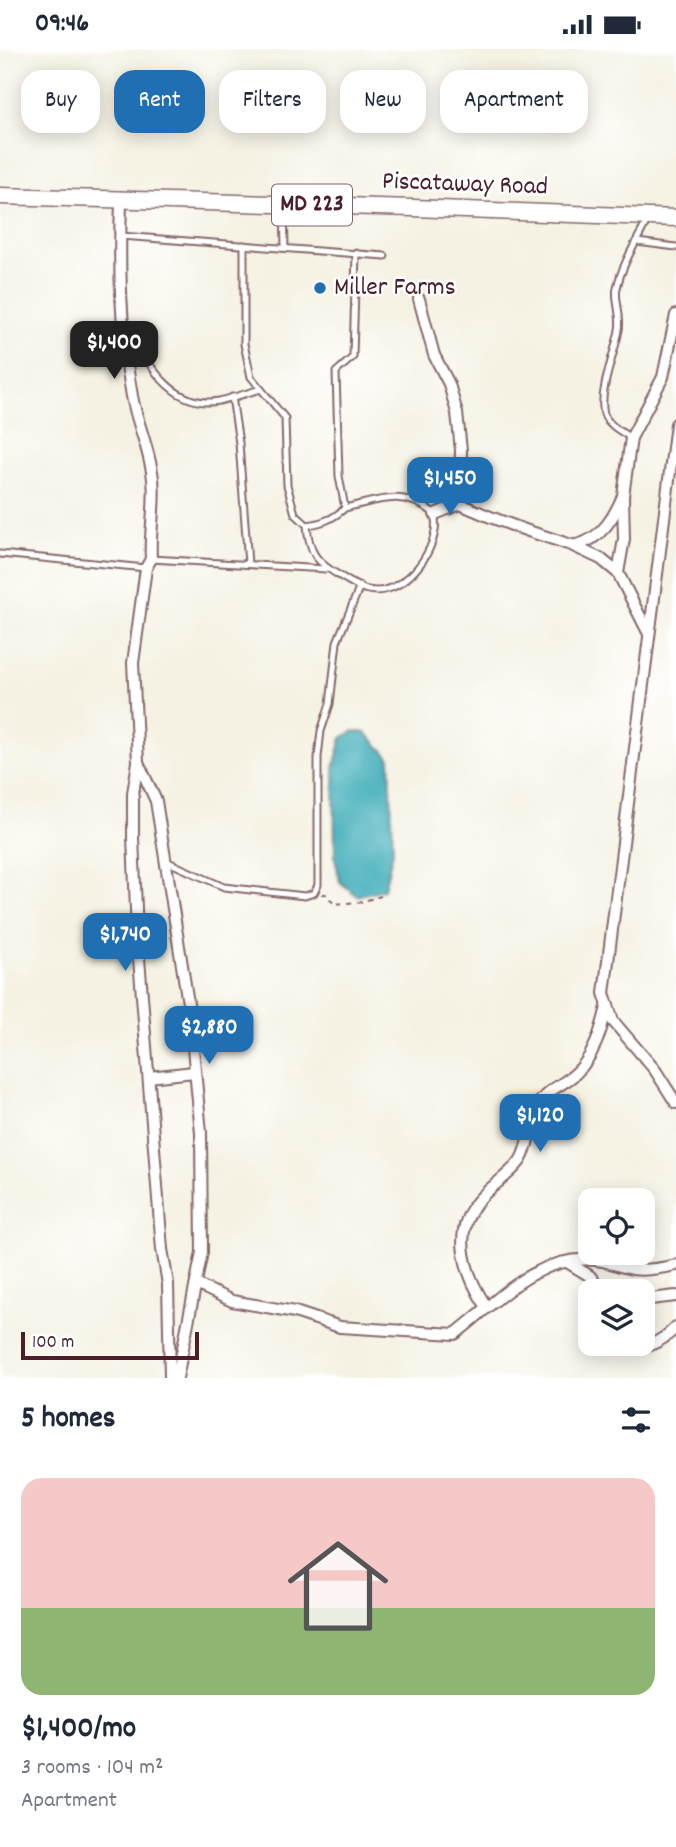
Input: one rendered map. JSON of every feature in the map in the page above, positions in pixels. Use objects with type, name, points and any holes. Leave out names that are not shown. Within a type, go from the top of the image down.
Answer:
[{"type":"main road","name":"Piscataway Road","points":[[0,196],[676,218]]},
{"type":"street","points":[[121,199],[121,314],[131,394],[154,482],[148,563],[133,663],[138,762],[133,793],[137,933],[162,1249],[168,1285],[170,1378]]},
{"type":"street","points":[[419,299],[434,355],[451,391],[457,413],[461,450],[460,505]]},
{"type":"street","points":[[618,573],[625,529],[623,496],[631,438],[663,377],[676,315]]},
{"type":"street","points":[[676,424],[604,985],[607,1007],[614,1021],[655,1070],[676,1104]]},
{"type":"street","points":[[573,546],[589,541],[603,530],[623,496]]},
{"type":"street","points":[[435,514],[460,505],[519,530],[573,546],[601,559],[618,573],[650,634]]},
{"type":"street","points":[[138,762],[156,801],[188,1003],[201,1133],[202,1252],[177,1378]]},
{"type":"street","points":[[486,1306],[475,1289],[464,1258],[465,1226],[469,1214],[521,1159],[540,1101],[583,1065],[600,1033],[607,1007]]},
{"type":"street","points":[[149,1077],[194,1072]]},
{"type":"street","points":[[196,1284],[232,1301],[295,1312],[340,1327],[455,1334],[486,1306],[541,1268],[565,1261],[593,1259],[634,1269],[676,1265]]},
{"type":"street","points":[[565,1261],[592,1279]]},
{"type":"street","points":[[655,1298],[676,1296]]},
{"type":"street","points":[[655,1343],[676,1327]]},
{"type":"lane","points":[[284,204],[285,248]]},
{"type":"lane","points":[[631,438],[610,424],[604,414],[602,399],[620,327],[616,291],[650,217]]},
{"type":"lane","points":[[121,236],[385,256]]},
{"type":"lane","points":[[637,242],[676,247]]},
{"type":"lane","points":[[244,245],[244,344],[251,377],[285,418],[287,485],[295,514],[307,526],[313,554],[328,569],[365,589],[386,589],[403,583],[412,574],[436,530],[435,514],[424,505],[406,499],[379,497],[345,508],[336,517],[307,526]]},
{"type":"lane","points":[[345,508],[339,476],[336,372],[353,357],[356,253]]},
{"type":"lane","points":[[121,314],[143,354],[171,390],[197,402],[218,401],[261,389]]},
{"type":"lane","points":[[232,397],[239,443],[248,564]]},
{"type":"lane","points":[[0,554],[148,563],[248,564],[328,569]]},
{"type":"lane","points":[[166,861],[224,887],[305,896],[314,893],[318,885],[317,757],[321,731],[330,704],[337,642],[360,586]]},
{"type":"path","points":[[314,893],[326,894],[334,904],[360,902],[382,896]]},
{"type":"water","points":[[354,731],[366,733],[390,758],[393,851],[384,889],[357,896],[340,882],[335,858],[334,768],[342,738]]},
{"type":"place","name":"Miller Farms","points":[[320,288]]}]
